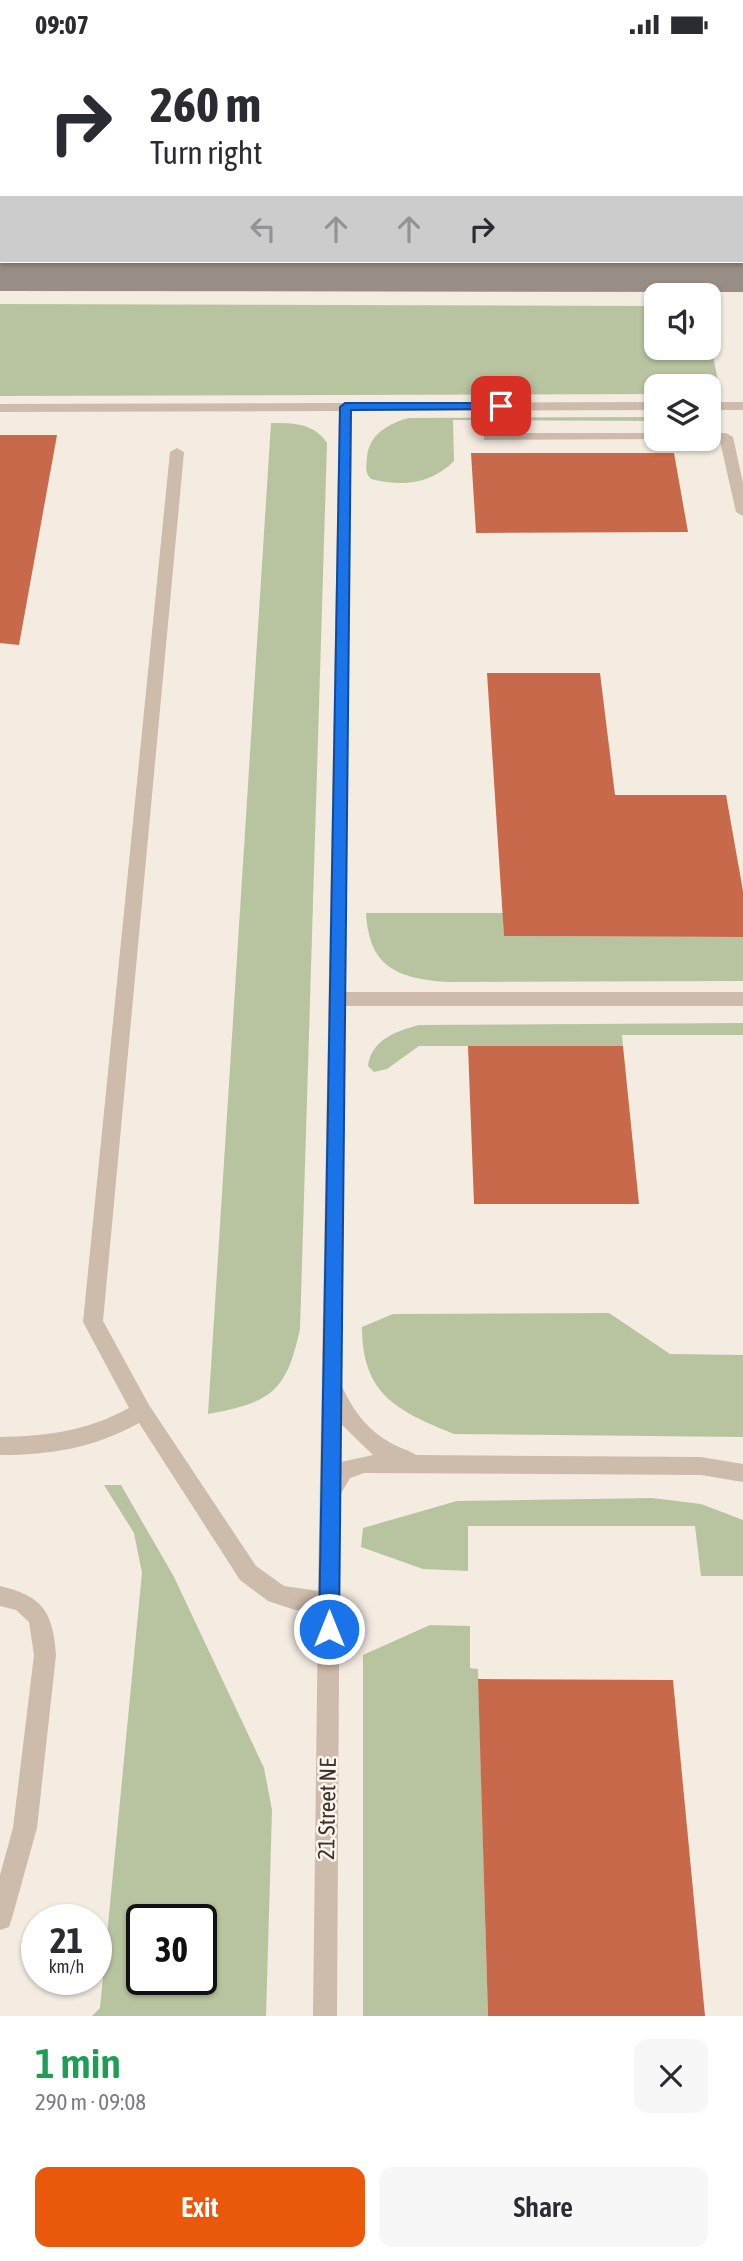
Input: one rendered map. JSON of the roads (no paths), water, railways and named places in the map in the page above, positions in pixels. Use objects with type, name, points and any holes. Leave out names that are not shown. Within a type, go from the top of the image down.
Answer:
[{"type":"street","points":[[721,406],[743,405]]},
{"type":"street","points":[[0,408],[644,406]]},
{"type":"street","name":"21 Street NE","points":[[325,2016],[329,1494],[345,407]]},
{"type":"street","points":[[489,437],[644,437]]},
{"type":"street","points":[[721,437],[726,437],[743,512]]},
{"type":"street","points":[[177,452],[93,1322],[142,1411],[248,1573],[262,1587],[285,1599],[329,1602]]},
{"type":"street","points":[[337,999],[743,999]]},
{"type":"street","points":[[331,1374],[340,1405],[362,1432],[379,1448],[402,1459],[425,1464]]},
{"type":"street","points":[[0,1446],[79,1442],[102,1434],[142,1411]]},
{"type":"street","points":[[329,1494],[337,1477],[354,1465],[701,1466],[743,1473]]},
{"type":"street","points":[[0,1596],[17,1599],[36,1610],[44,1630],[45,1655],[25,1828],[0,1918]]}]
